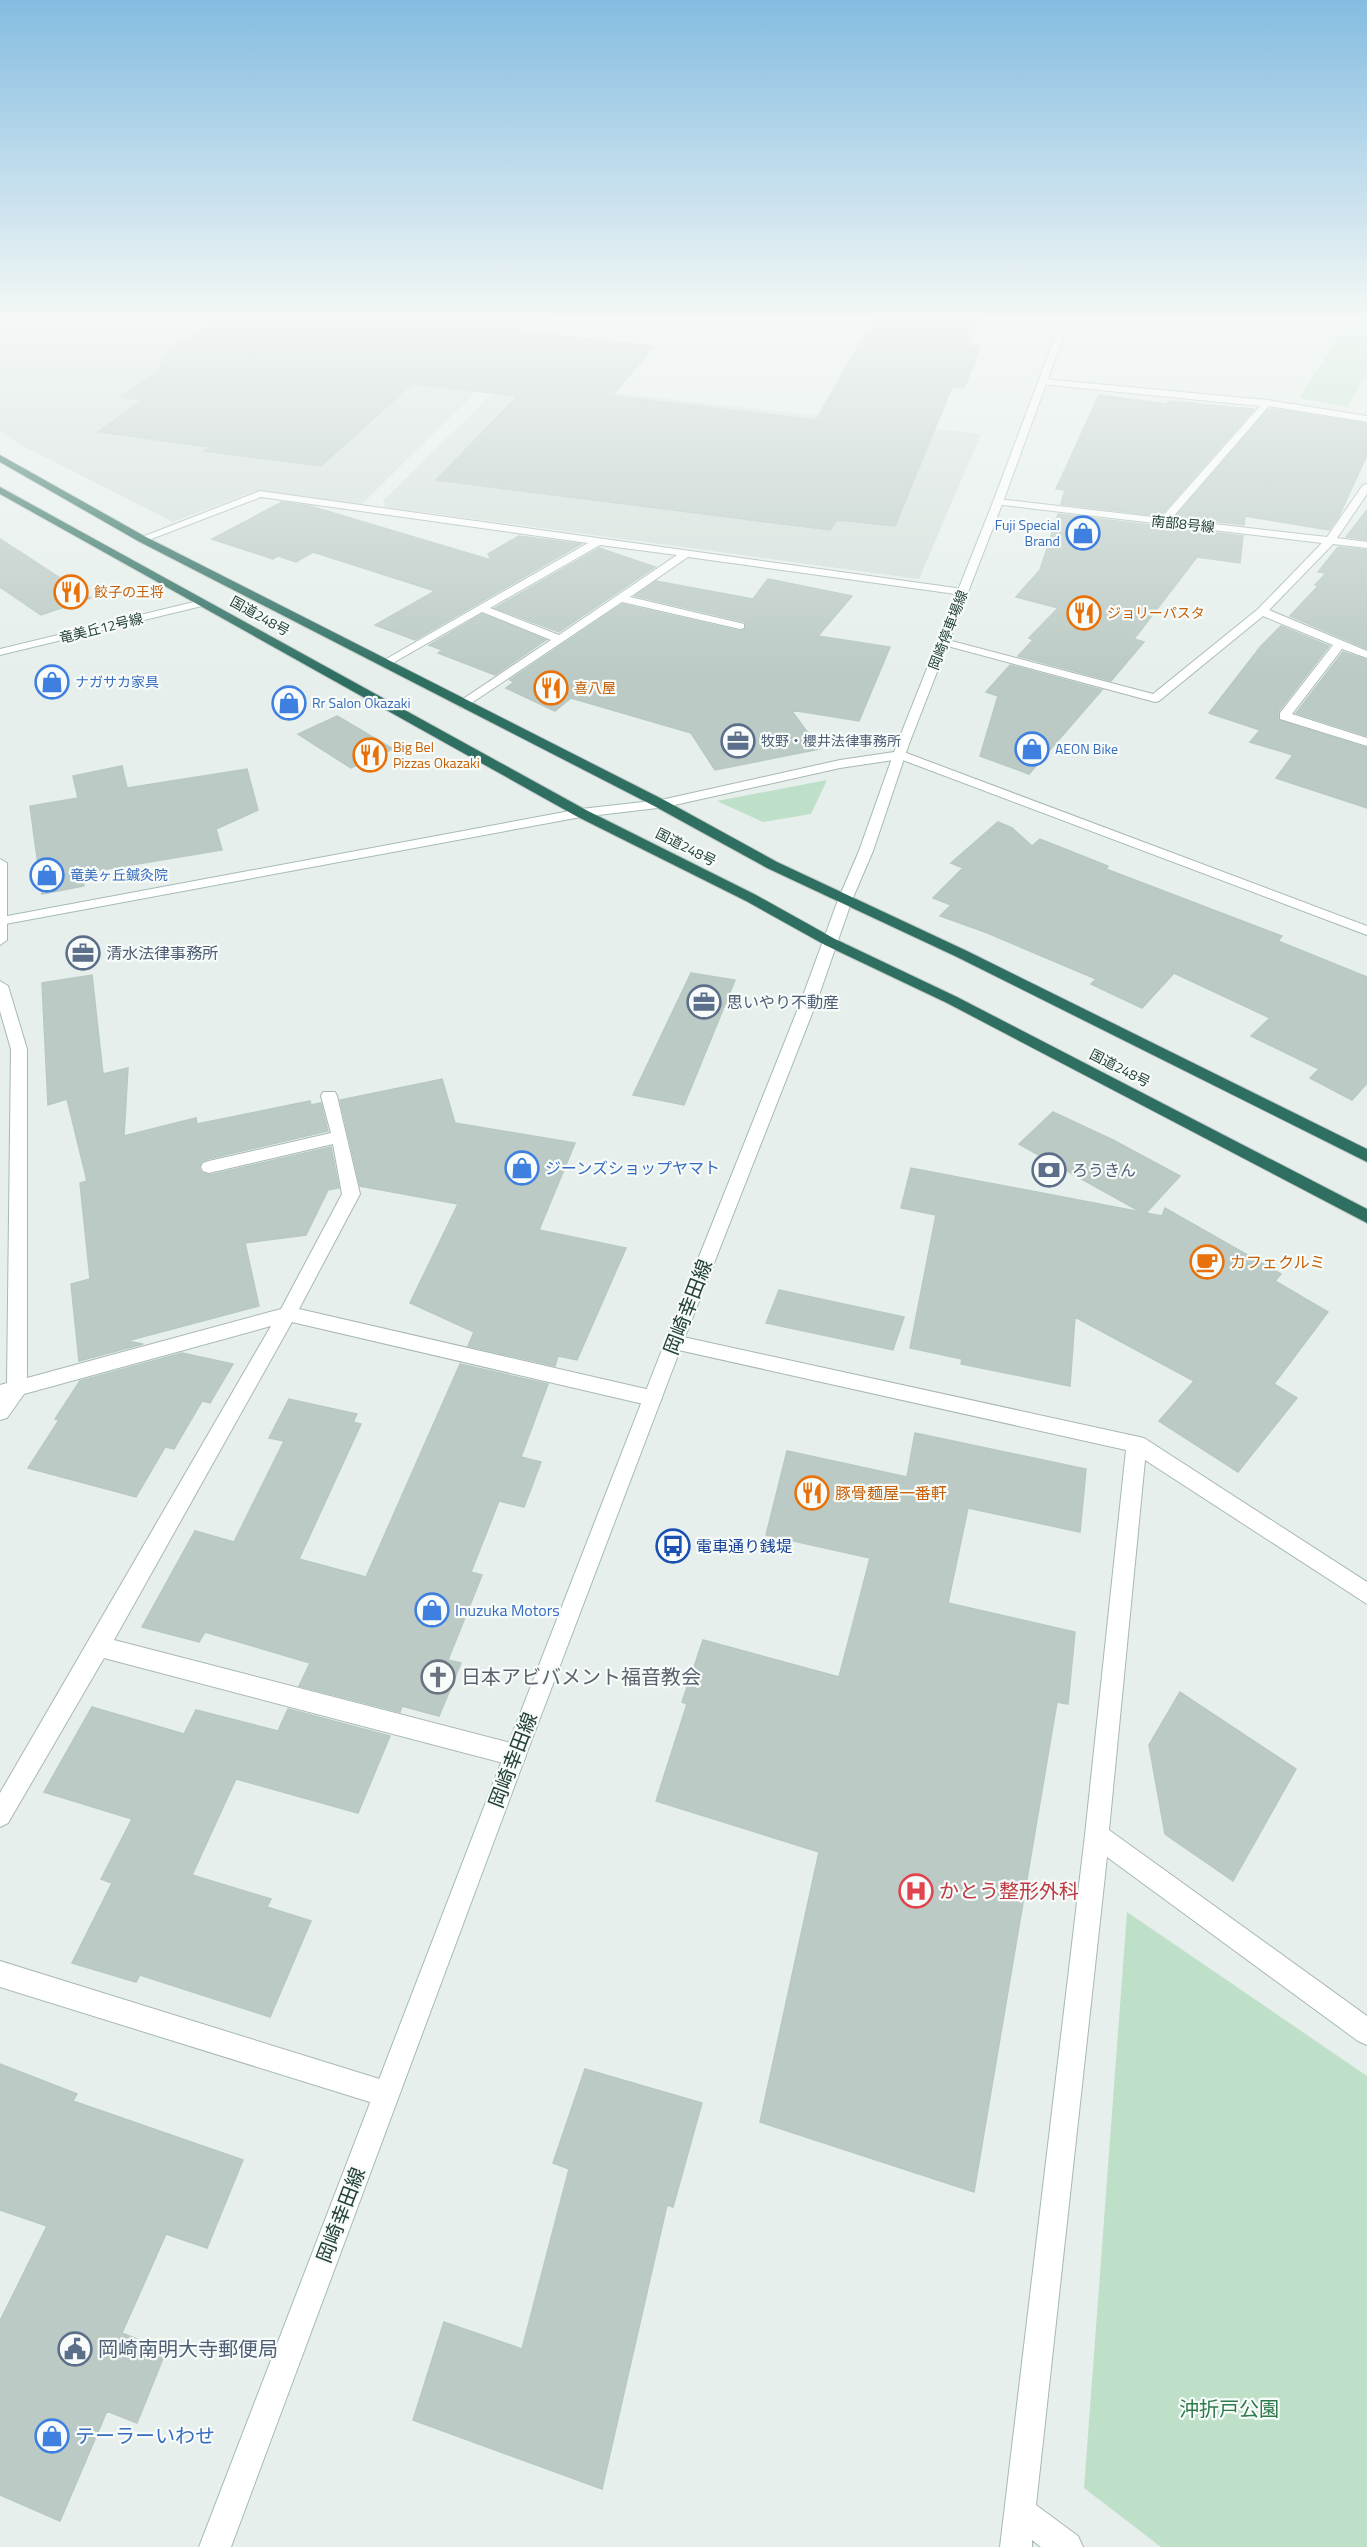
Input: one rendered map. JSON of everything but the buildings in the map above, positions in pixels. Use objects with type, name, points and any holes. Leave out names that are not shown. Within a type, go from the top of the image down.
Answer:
[{"type":"highway","name":"国道248号","points":[[0,458],[142,539],[662,804],[772,865],[962,954],[1367,1156]]},
{"type":"highway","name":"国道248号","points":[[0,490],[581,813],[751,898],[830,942],[952,1000],[1367,1217]]},
{"type":"street","name":"岡崎停車場線","points":[[830,942],[1022,437]]},
{"type":"street","points":[[1163,522],[1237,437]]},
{"type":"street","points":[[944,642],[1155,698],[1262,611],[1330,541],[1367,487]]},
{"type":"street","points":[[142,539],[260,494],[963,592]]},
{"type":"street","name":"南部8号線","points":[[998,502],[1367,545]]},
{"type":"street","points":[[387,662],[599,541]]},
{"type":"street","points":[[464,704],[687,553]]},
{"type":"street","points":[[620,598],[740,626]]},
{"type":"street","name":"竜美丘12号線","points":[[0,652],[202,603]]},
{"type":"street","points":[[483,609],[560,639]]},
{"type":"street","points":[[1262,611],[1367,654]]},
{"type":"street","points":[[1341,644],[1284,716],[1367,742]]},
{"type":"street","points":[[1,921],[581,813],[662,804],[840,764],[901,755],[1367,932]]},
{"type":"street","points":[[0,863],[0,940]]},
{"type":"street","name":"岡崎幸田線","points":[[215,2547],[515,1755],[830,942]]},
{"type":"street","points":[[0,986],[19,1050],[8,1391],[0,1412]]},
{"type":"street","points":[[0,1815],[99,1646],[287,1314],[351,1194],[329,1096]]},
{"type":"street","points":[[209,1167],[340,1137]]},
{"type":"street","points":[[8,1391],[287,1314],[652,1398]]},
{"type":"street","points":[[674,1342],[1137,1444],[1367,1594]]},
{"type":"street","points":[[1016,2547],[1097,1835],[1137,1444]]},
{"type":"street","points":[[99,1646],[515,1755]]},
{"type":"street","points":[[1097,1835],[1367,2032]]},
{"type":"street","points":[[0,1974],[386,2094]]},
{"type":"street","points":[[1020,2512],[1067,2547]]},
{"type":"shaded area","points":[[9,437],[430,437],[362,504],[258,490],[173,522]]},
{"type":"shaded area","points":[[448,437],[980,437],[919,579],[385,507],[383,501]]},
{"type":"green space","points":[[827,780],[811,814],[763,822],[717,801]]},
{"type":"green space","name":"沖折戸公園","points":[[1127,1912],[1367,2076],[1367,2547],[1161,2547],[1084,2488]]},
{"type":"place","name":"Fuji Special Brand","points":[[1083,533]]},
{"type":"place","name":"餃子の王将","points":[[71,592]]},
{"type":"place","name":"ジョリーパスタ","points":[[1084,613]]},
{"type":"place","name":"ナガサカ家具","points":[[52,682]]},
{"type":"place","name":"喜八屋","points":[[551,688]]},
{"type":"place","name":"Rr Salon Okazaki","points":[[289,703]]},
{"type":"place","name":"牧野・櫻井法律事務所","points":[[738,741]]},
{"type":"place","name":"AEON Bike","points":[[1032,749]]},
{"type":"place","name":"Big Bel Pizzas Okazaki","points":[[370,755]]},
{"type":"place","name":"竜美ヶ丘鍼灸院","points":[[47,875]]},
{"type":"place","name":"清水法律事務所","points":[[83,953]]},
{"type":"place","name":"思いやり不動産","points":[[704,1002]]},
{"type":"place","name":"ジーンズショップヤマト","points":[[522,1168]]},
{"type":"place","name":"ろうきん","points":[[1049,1170]]},
{"type":"place","name":"カフェクルミ","points":[[1207,1262]]},
{"type":"place","name":"豚骨麺屋一番軒","points":[[812,1493]]},
{"type":"place","name":"電車通り銭堤","points":[[673,1546]]},
{"type":"place","name":"Inuzuka Motors","points":[[432,1610]]},
{"type":"place","name":"日本アビバメント福音教会","points":[[438,1677]]},
{"type":"place","name":"かとう整形外科","points":[[916,1891]]},
{"type":"place","name":"岡崎南明大寺郵便局","points":[[75,2349]]},
{"type":"place","name":"テーラーいわせ","points":[[52,2436]]}]
